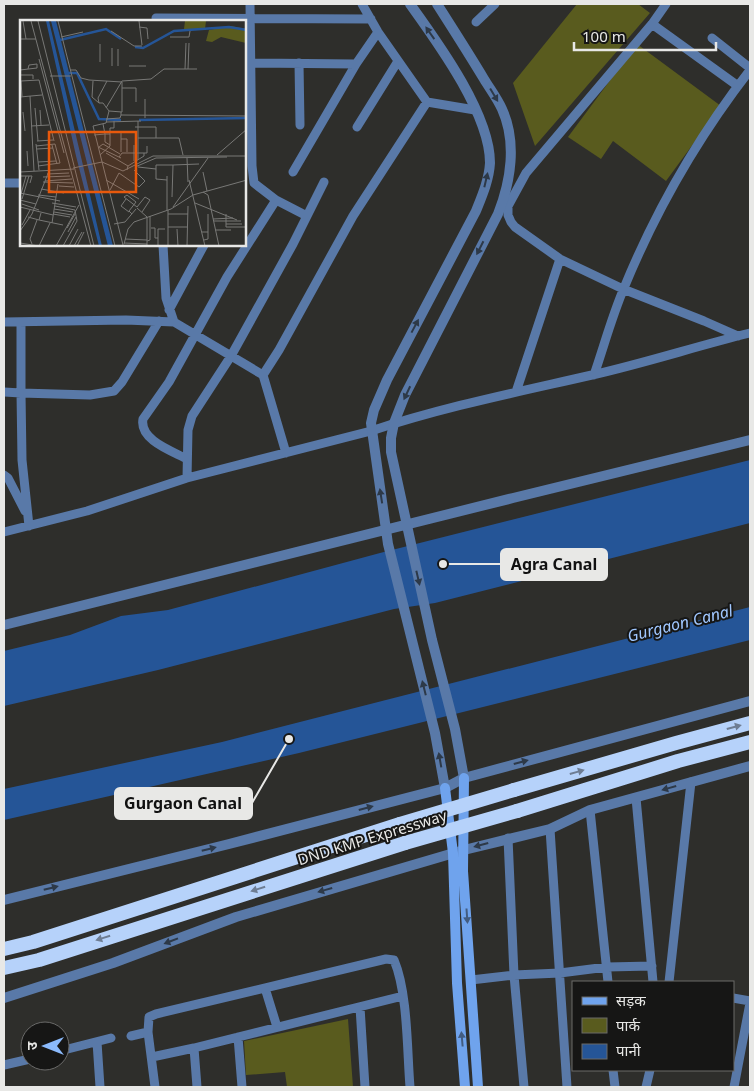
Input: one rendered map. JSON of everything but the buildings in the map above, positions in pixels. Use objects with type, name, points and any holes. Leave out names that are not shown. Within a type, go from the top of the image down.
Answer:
[{"type":"highway","name":"DND KMP Expressway","points":[[4,949],[33,942],[400,824],[676,742],[750,723]]},
{"type":"highway","name":"DND KMP Expressway","points":[[4,968],[38,960],[405,843],[517,811],[678,761],[750,742]]},
{"type":"main road","points":[[464,778],[458,852],[457,983],[466,1087]]},
{"type":"main road","points":[[445,788],[463,870],[478,1087]]},
{"type":"street","points":[[250,4],[248,63],[250,183],[276,200],[307,216]]},
{"type":"street","points":[[362,4],[378,32],[427,102],[475,110]]},
{"type":"street","points":[[410,4],[450,62],[475,110],[487,141],[490,164],[486,186],[476,211],[388,380],[374,410],[371,431],[388,544],[435,733],[445,788]]},
{"type":"street","points":[[437,4],[502,109],[511,153],[509,177],[498,214],[405,395],[391,438],[391,452],[409,540],[455,729],[464,778]]},
{"type":"street","points":[[476,22],[495,4]]},
{"type":"street","points":[[666,4],[652,24],[526,172],[508,206],[508,215],[511,222],[560,259],[623,289],[738,336]]},
{"type":"street","points":[[156,18],[370,19]]},
{"type":"street","points":[[652,24],[738,86]]},
{"type":"street","points":[[293,172],[356,64],[378,32]]},
{"type":"street","points":[[594,375],[623,289],[671,186],[750,69],[712,38]]},
{"type":"street","points":[[357,127],[398,61]]},
{"type":"street","points":[[248,63],[356,64]]},
{"type":"street","points":[[299,63],[300,125]]},
{"type":"street","points":[[263,375],[279,350],[353,216],[392,153],[427,102]]},
{"type":"street","points":[[187,478],[189,423],[231,356],[324,182]]},
{"type":"street","points":[[4,183],[20,183]]},
{"type":"street","points":[[187,459],[155,441],[144,432],[142,426],[143,419],[169,382],[227,277],[276,200]]},
{"type":"street","points":[[163,246],[164,287],[169,310],[174,322]]},
{"type":"street","points":[[169,310],[203,246]]},
{"type":"street","points":[[516,392],[560,259]]},
{"type":"street","points":[[4,392],[90,394],[114,391],[122,382],[159,321]]},
{"type":"street","points":[[4,322],[174,322],[263,375],[286,453]]},
{"type":"street","points":[[20,322],[22,460],[29,526]]},
{"type":"street","points":[[4,532],[87,512],[187,478],[516,392],[594,375],[750,333]]},
{"type":"street","points":[[4,625],[750,440]]},
{"type":"street","points":[[4,475],[8,478],[28,516]]},
{"type":"street","points":[[4,900],[445,788],[464,778],[750,701]]},
{"type":"street","points":[[4,998],[113,963],[236,917],[458,852],[550,829],[590,810],[750,766]]},
{"type":"street","points":[[669,981],[691,782]]},
{"type":"street","points":[[636,798],[653,981]]},
{"type":"street","points":[[590,810],[608,981]]},
{"type":"street","points":[[550,829],[567,1087]]},
{"type":"street","points":[[508,838],[514,975],[524,1087]]},
{"type":"street","points":[[155,1087],[148,1032],[149,1017],[386,958],[394,960],[398,968],[403,996],[410,1087]]},
{"type":"street","points":[[471,980],[514,975],[560,973],[607,967],[652,966]]},
{"type":"street","points":[[266,988],[277,1027]]},
{"type":"street","points":[[152,1057],[403,996]]},
{"type":"street","points":[[734,998],[750,1002],[734,1087]]},
{"type":"street","points":[[360,1007],[365,1087]]},
{"type":"street","points":[[131,1036],[148,1032]]},
{"type":"street","points":[[238,1037],[242,1087]]},
{"type":"street","points":[[70,1049],[111,1038]]},
{"type":"street","points":[[97,1042],[100,1087]]},
{"type":"street","points":[[194,1048],[197,1087]]},
{"type":"street","points":[[4,1065],[20,1061]]},
{"type":"street","points":[[613,1071],[614,1087]]},
{"type":"street","points":[[646,1087],[650,1071]]},
{"type":"green space","points":[[577,4],[638,4],[650,13],[535,146],[513,83]]},
{"type":"green space","points":[[637,44],[721,106],[666,181],[613,141],[601,159],[568,137]]},
{"type":"green space","points":[[348,1019],[353,1087],[287,1087],[285,1072],[246,1075],[244,1041]]},
{"type":"water","points":[[750,460],[750,523],[435,603],[394,609],[158,670],[4,706],[4,651],[70,635],[121,616],[168,610],[380,553]]},
{"type":"water","points":[[750,607],[750,640],[299,753],[4,820],[4,789],[222,742]]},
{"type":"place","name":"Agra Canal","points":[[443,564]]},
{"type":"place","name":"Gurgaon Canal","points":[[289,739]]}]
